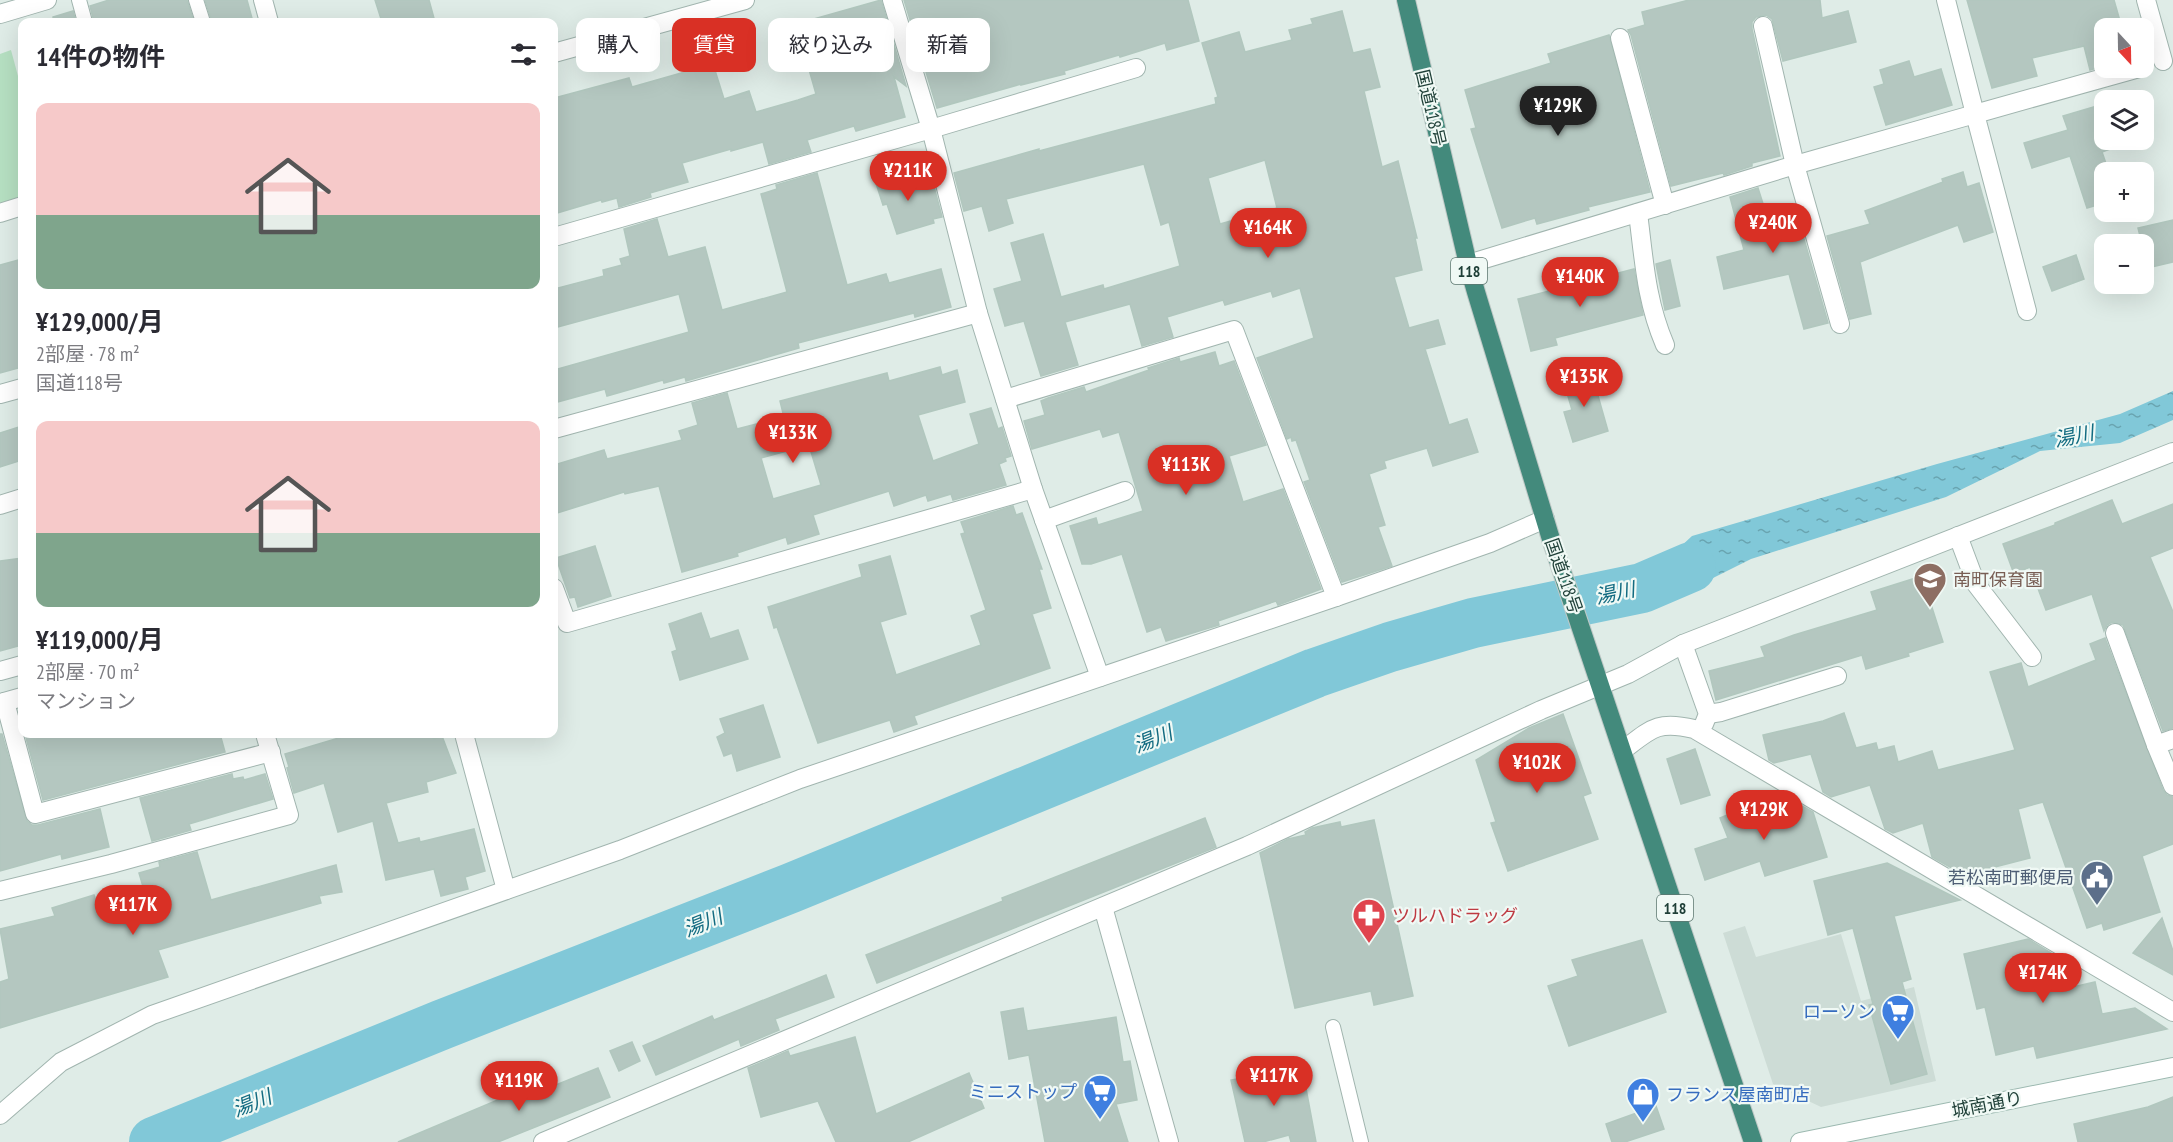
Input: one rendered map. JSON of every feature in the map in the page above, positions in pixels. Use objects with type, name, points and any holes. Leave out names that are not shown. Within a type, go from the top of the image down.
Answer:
[{"type":"highway","name":"国道118号","points":[[1406,0],[1468,264],[1548,528],[1753,1142]]},
{"type":"street","points":[[0,14],[47,0]]},
{"type":"street","points":[[263,0],[268,18]]},
{"type":"street","points":[[558,52],[745,0]]},
{"type":"street","points":[[892,0],[931,129],[978,313],[1033,489],[1100,677]]},
{"type":"street","points":[[1946,0],[2027,311]]},
{"type":"street","points":[[2146,0],[2168,59]]},
{"type":"street","points":[[1763,26],[1795,165],[1840,324]]},
{"type":"street","points":[[1620,38],[1665,205]]},
{"type":"street","points":[[558,236],[1136,68]]},
{"type":"street","points":[[1468,264],[1795,165],[2103,78]]},
{"type":"street","points":[[0,213],[18,207]]},
{"type":"street","points":[[1638,213],[1648,298],[1665,345]]},
{"type":"street","points":[[558,428],[978,313]]},
{"type":"street","points":[[1005,399],[1234,330],[1336,597]]},
{"type":"street","points":[[0,394],[18,389]]},
{"type":"street","points":[[543,1142],[1246,846],[1541,710],[1599,680],[1636,670],[1683,644],[2173,452]]},
{"type":"street","points":[[558,599],[567,623],[1033,489]]},
{"type":"street","points":[[1044,520],[1125,491]]},
{"type":"street","points":[[0,505],[18,499]]},
{"type":"street","points":[[0,1115],[61,1062],[152,1016],[620,850],[800,779],[1490,543],[1548,528]]},
{"type":"street","points":[[1958,536],[1976,584],[2032,657]]},
{"type":"street","points":[[2115,633],[2165,742],[2173,786]]},
{"type":"street","points":[[1683,644],[1708,714],[1700,732]]},
{"type":"street","points":[[0,671],[18,666]]},
{"type":"street","points":[[1708,714],[1837,676]]},
{"type":"street","points":[[9,701],[35,814],[271,752]]},
{"type":"street","points":[[1622,751],[1654,727],[1674,724],[1700,732],[2173,1012]]},
{"type":"street","points":[[0,891],[111,864],[289,815],[266,738]]},
{"type":"street","points":[[465,738],[506,890]]},
{"type":"street","points":[[1103,907],[1169,1142]]},
{"type":"street","name":"城南通り","points":[[1800,1142],[2173,1067]]},
{"type":"lane","points":[[79,0],[84,18]]},
{"type":"lane","points":[[196,0],[202,18]]},
{"type":"lane","points":[[1333,1027],[1361,1142]]},
{"type":"shaded area","points":[[1745,926],[1756,957],[1841,934],[1861,1001],[1914,987],[1936,1081],[1821,1107],[1773,1084],[1723,933]]},
{"type":"green space","points":[[11,50],[18,76],[18,198],[0,203],[0,54]]},
{"type":"water","points":[[2173,391],[2173,420],[2120,443],[2040,451],[1946,497],[1751,559],[1699,585],[1655,597],[1627,591],[1650,575],[1692,536],[1937,464],[2120,414]]},
{"type":"building","points":[[109,0],[187,0],[193,18],[93,18],[90,6]]},
{"type":"building","points":[[205,0],[247,0],[252,18],[211,18]]},
{"type":"building","points":[[375,0],[429,0],[434,18],[381,18]]},
{"type":"building","points":[[881,0],[886,18],[817,18]]},
{"type":"building","points":[[904,0],[1188,0],[1199,41],[1167,50],[1165,43],[1064,71],[1065,74],[937,108],[926,72],[990,72],[990,18],[910,18]]},
{"type":"building","points":[[1689,0],[1820,0],[1822,18],[1848,11],[1856,42],[1783,61],[1772,19],[1766,15],[1756,17],[1752,22],[1752,29],[1780,156],[1752,163],[1752,166],[1724,175],[1723,173],[1671,186],[1628,30],[1645,25],[1642,12]]},
{"type":"building","points":[[1967,0],[2114,0],[2119,18],[2094,18],[2094,69],[2090,70],[2084,46],[2032,58],[2037,76],[1992,88]]},
{"type":"building","points":[[73,11],[75,18],[53,18]]},
{"type":"building","points":[[1342,11],[1353,53],[1370,49],[1380,87],[1364,91],[1382,167],[1398,161],[1417,238],[1415,238],[1422,270],[1394,277],[1409,328],[1438,320],[1445,344],[1425,349],[1449,425],[1467,419],[1478,452],[1433,466],[1427,448],[1384,461],[1386,468],[1369,474],[1385,525],[1378,527],[1392,566],[1342,582],[1304,482],[1310,480],[1296,440],[1292,441],[1291,437],[1287,439],[1257,358],[1314,338],[1300,288],[1273,297],[1271,291],[1225,305],[1223,300],[1167,317],[1173,337],[1142,346],[1130,304],[1065,322],[1078,365],[1041,376],[1024,321],[1005,326],[994,289],[1022,281],[1011,243],[1043,234],[1061,297],[1103,285],[1104,289],[1180,266],[1169,222],[1161,225],[1144,164],[1006,199],[1013,223],[989,231],[982,206],[964,211],[954,173],[1216,104],[1215,98],[1218,97],[1202,43],[1239,32],[1245,52],[1292,40],[1289,30],[1313,24],[1311,19]],"holes":[[[1265,160],[1277,208],[1220,224],[1208,178]]]},
{"type":"building","points":[[1609,35],[1650,192],[1588,207],[1589,210],[1537,224],[1535,218],[1502,228],[1471,129],[1476,128],[1465,90],[1551,63],[1548,54]]},
{"type":"building","points":[[894,45],[906,86],[894,77],[905,117],[856,131],[854,126],[807,140],[811,152],[769,164],[763,142],[731,151],[731,149],[682,163],[688,182],[650,193],[651,197],[619,207],[617,198],[602,202],[601,200],[558,213],[558,97],[629,78],[632,87],[685,72],[716,72],[724,99],[749,91],[756,112],[816,94],[810,72],[894,72]]},
{"type":"building","points":[[1909,61],[1914,77],[1941,69],[1952,105],[1886,125],[1874,87],[1884,84],[1880,70]]},
{"type":"building","points":[[2094,107],[2094,150],[2107,150],[2102,152],[2106,162],[2094,162],[2094,206],[2087,208],[2070,156],[2032,168],[2024,143],[2068,130],[2063,116]]},
{"type":"building","points":[[896,169],[902,189],[932,179],[942,217],[933,219],[934,223],[897,234],[887,204],[883,205],[874,177]]},
{"type":"building","points":[[1963,172],[1967,187],[1979,183],[1993,232],[1964,242],[1958,225],[1860,262],[1871,314],[1850,319],[1827,236],[1870,224],[1865,211],[1943,182],[1942,179]]},
{"type":"building","points":[[817,173],[847,285],[886,274],[889,283],[941,269],[951,307],[915,317],[914,313],[798,343],[799,348],[686,381],[685,377],[664,383],[663,380],[607,396],[605,389],[558,402],[558,369],[689,332],[679,294],[558,327],[558,288],[604,276],[603,270],[622,265],[620,259],[630,256],[624,229],[657,219],[668,257],[705,247],[722,310],[787,292],[761,194],[777,189],[776,185]]},
{"type":"building","points":[[1758,188],[1765,210],[1794,204],[1828,323],[1804,329],[1789,274],[1724,289],[1717,257],[1744,250],[1730,197]]},
{"type":"building","points":[[2173,220],[2173,262],[2154,266],[2154,234],[2140,234],[2138,228]]},
{"type":"building","points":[[2076,255],[2084,279],[2052,291],[2043,267]]},
{"type":"building","points":[[18,260],[18,368],[0,373],[0,265]]},
{"type":"building","points":[[1670,260],[1680,306],[1665,310],[1656,264]]},
{"type":"building","points":[[1634,269],[1643,315],[1555,338],[1557,345],[1531,351],[1518,299]]},
{"type":"building","points":[[1215,352],[1219,366],[1234,361],[1266,445],[1229,456],[1243,502],[1283,489],[1321,589],[1278,605],[1276,601],[1218,621],[1219,625],[1166,641],[1161,627],[1147,632],[1122,554],[1091,564],[1082,564],[1070,526],[1096,518],[1098,525],[1143,511],[1119,432],[1103,437],[1100,429],[1032,449],[1024,421],[1045,415],[1041,401],[1048,398],[1084,387],[1086,392],[1179,358],[1180,362]]},
{"type":"building","points":[[940,367],[942,375],[957,370],[965,402],[918,415],[933,461],[979,444],[970,414],[991,408],[998,429],[1002,427],[1011,456],[999,464],[1006,485],[953,500],[951,494],[928,501],[926,495],[894,506],[889,491],[813,515],[819,534],[788,544],[786,537],[737,553],[738,556],[682,572],[659,486],[625,494],[624,492],[558,513],[558,464],[604,450],[607,459],[682,440],[679,431],[698,425],[692,403],[727,393],[737,429],[784,417],[780,401],[887,373],[889,381]],"holes":[[[809,445],[821,485],[773,499],[761,458]]]},
{"type":"building","points":[[1591,371],[1608,431],[1573,442],[1564,412],[1572,410],[1563,379]]},
{"type":"building","points":[[18,427],[18,461],[0,467],[0,433]]},
{"type":"building","points":[[2112,500],[2122,524],[2173,504],[2173,548],[2150,557],[2173,612],[2173,728],[2163,731],[2123,625],[2112,622],[2104,631],[2092,594],[2046,610],[2030,567],[2014,574],[2003,544],[2055,525],[2055,523]]},
{"type":"building","points":[[1013,506],[1016,515],[1022,513],[1042,569],[1039,569],[1051,608],[1032,614],[1050,668],[914,716],[917,724],[894,732],[890,720],[818,743],[768,607],[862,577],[859,565],[890,556],[906,614],[880,622],[896,675],[981,645],[971,616],[986,610],[961,534],[965,533],[961,522]]},
{"type":"building","points":[[595,546],[611,596],[578,607],[575,597],[570,598],[558,557]]},
{"type":"building","points":[[18,559],[18,646],[0,651],[0,561]]},
{"type":"building","points":[[1922,576],[1943,642],[1908,653],[1909,656],[1866,669],[1862,655],[1716,700],[1709,671],[1765,657],[1761,647],[1877,610],[1871,592]]},
{"type":"building","points":[[701,613],[710,639],[738,630],[748,659],[680,680],[672,652],[677,650],[669,624]]},
{"type":"building","points":[[2105,638],[2163,790],[2167,795],[2173,797],[2173,844],[2142,856],[2160,912],[2104,930],[2102,923],[2087,928],[2043,802],[2018,809],[2030,858],[1964,875],[1932,857],[1923,823],[1893,833],[1885,829],[1870,785],[1831,797],[1823,792],[1811,754],[1774,763],[1769,760],[1763,735],[1823,721],[1844,713],[1856,748],[1876,743],[1878,750],[1894,746],[1898,762],[1932,751],[1938,770],[2015,750],[1990,672],[2021,663],[2028,687],[2096,660],[2090,644]]},
{"type":"building","points":[[763,705],[780,757],[737,771],[732,753],[724,756],[717,737],[725,733],[720,719]]},
{"type":"building","points":[[1563,714],[1591,793],[1583,796],[1598,839],[1508,871],[1491,823],[1496,822],[1476,760],[1529,728]]},
{"type":"building","points":[[0,734],[2,734],[27,821],[32,825],[38,825],[100,809],[109,847],[62,859],[61,854],[0,871]]},
{"type":"building","points":[[26,738],[221,738],[225,752],[43,800]]},
{"type":"building","points":[[339,738],[443,738],[456,773],[426,782],[428,792],[386,803],[398,843],[419,838],[420,842],[474,829],[485,871],[465,877],[468,889],[441,896],[434,869],[386,880],[373,821],[338,832],[324,783],[294,793],[285,754]]},
{"type":"building","points":[[1695,749],[1710,795],[1681,804],[1667,759]]},
{"type":"building","points":[[232,774],[233,779],[243,777],[244,780],[265,774],[273,799],[189,824],[191,830],[152,841],[140,798]]},
{"type":"building","points":[[1762,801],[1767,813],[1795,802],[1813,812],[1827,857],[1765,876],[1760,861],[1705,880],[1695,849],[1728,838],[1720,818]]},
{"type":"building","points":[[1205,818],[1216,847],[877,983],[866,955],[1003,901],[1002,898]]},
{"type":"building","points":[[1374,820],[1413,996],[1374,1005],[1371,991],[1295,1008],[1260,853],[1288,839],[1306,835],[1305,832],[1312,828],[1340,822],[1341,827]]},
{"type":"building","points":[[197,852],[211,900],[336,865],[342,892],[319,896],[321,903],[158,950],[168,977],[0,1028],[0,982],[9,979],[0,929],[55,916],[52,908],[94,895],[101,916],[147,900],[139,873],[160,867],[159,862]]},
{"type":"building","points":[[1887,863],[1960,900],[1894,916],[1911,979],[1902,982],[1927,1074],[1891,1084],[1869,1005],[1873,1004],[1853,928],[1828,935],[1814,881]]},
{"type":"building","points":[[2162,918],[2173,951],[2173,975],[2133,953]]},
{"type":"building","points":[[2028,939],[2051,953],[2060,990],[2095,982],[2102,1014],[2135,1008],[2167,1029],[2037,1058],[2034,1046],[1996,1055],[1985,1007],[1977,1009],[1964,954]]},
{"type":"building","points":[[1642,940],[1666,1012],[1569,1046],[1548,986],[1578,976],[1572,960]]},
{"type":"building","points":[[826,975],[834,997],[775,1019],[779,1030],[741,1046],[739,1039],[656,1075],[643,1046],[712,1016],[714,1020]]},
{"type":"building","points":[[1023,1008],[1027,1031],[1116,1017],[1123,1062],[1130,1061],[1137,1100],[1116,1104],[1128,1142],[1045,1142],[1029,1055],[1009,1059],[1001,1012]]},
{"type":"building","points":[[855,1037],[876,1114],[969,1073],[984,1108],[908,1142],[836,1142],[818,1101],[761,1117],[748,1068],[788,1051],[790,1056]]},
{"type":"building","points":[[632,1042],[640,1061],[619,1071],[610,1051]]},
{"type":"building","points":[[1302,1067],[1316,1142],[1291,1142],[1289,1135],[1263,1142],[1245,1142],[1231,1080]]},
{"type":"building","points":[[598,1068],[610,1097],[498,1142],[398,1142],[533,1085],[536,1093]]},
{"type":"building","points":[[2173,1097],[2173,1142],[2078,1142],[2074,1124],[2148,1107]]},
{"type":"building","points":[[1656,1106],[1664,1129],[1625,1142],[1612,1142],[1606,1124]]},
{"type":"waterway","name":"湯川","points":[[154,1142],[441,1025],[791,888],[1315,673],[1390,647],[1473,623],[1642,588],[1691,567]]},
{"type":"place","name":"南町保育園","points":[[1930,608]]},
{"type":"place","name":"若松南町郵便局","points":[[2097,906]]},
{"type":"place","name":"ツルハドラッグ","points":[[1369,944]]},
{"type":"place","name":"ローソン","points":[[1898,1040]]},
{"type":"place","name":"ミニストップ","points":[[1100,1120]]},
{"type":"place","name":"フランス屋南町店","points":[[1643,1123]]}]
